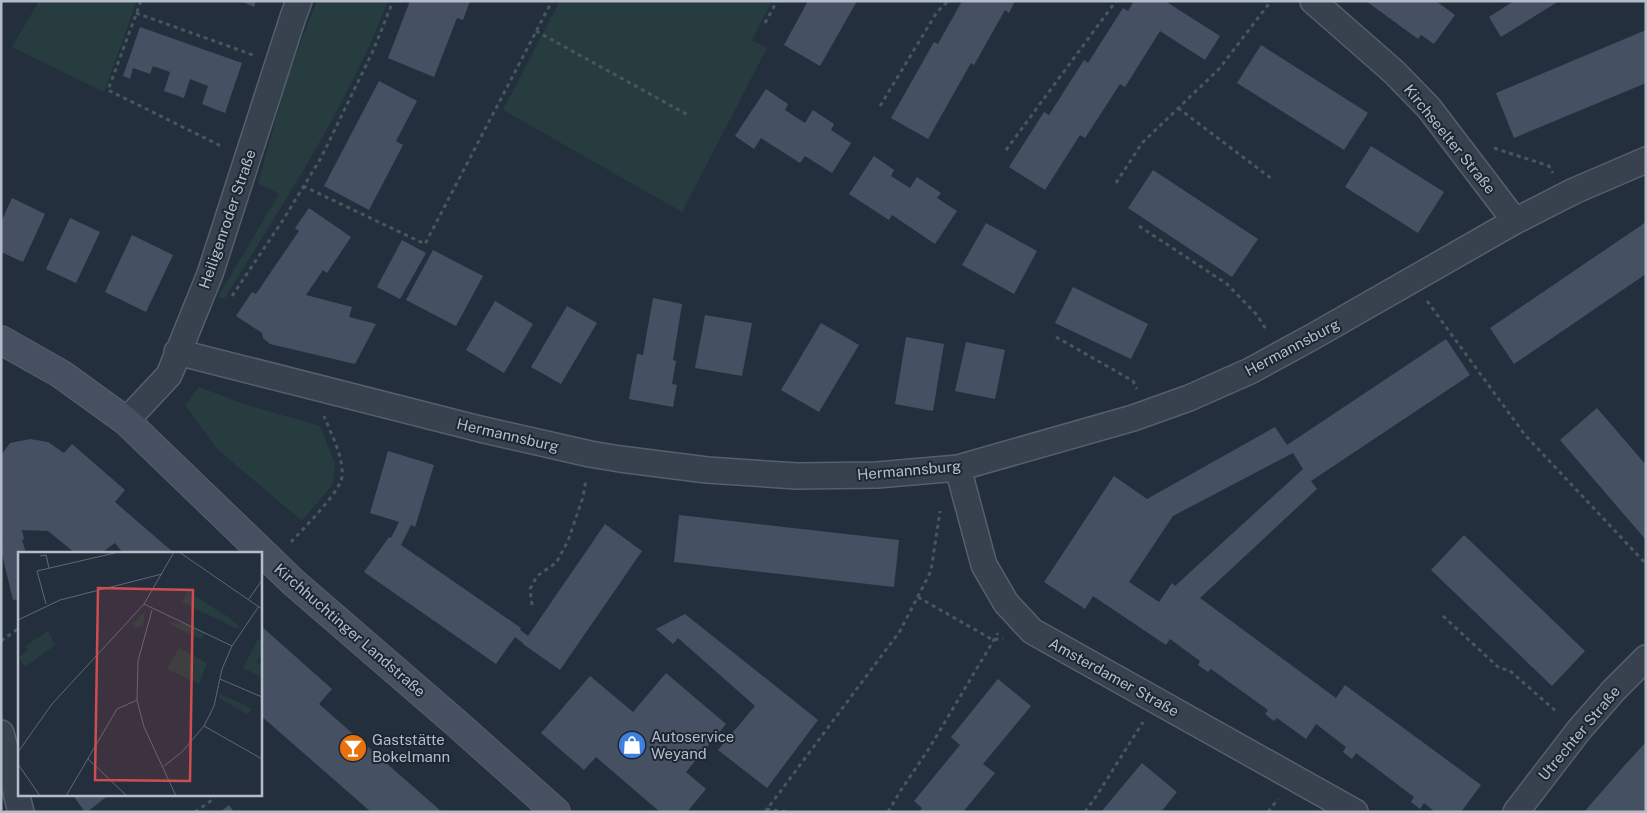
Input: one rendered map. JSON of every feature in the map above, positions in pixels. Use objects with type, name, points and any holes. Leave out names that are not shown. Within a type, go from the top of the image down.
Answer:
[{"type":"main road","name":"Kirchhuchtinger Landstraße","points":[[1,340],[61,374],[126,421],[293,582],[556,812]]},
{"type":"street","name":"Heiligenroder Straße","points":[[126,421],[169,375],[210,274],[299,1]]},
{"type":"street","name":"Kirchseelter Straße","points":[[1313,1],[1394,72],[1428,108],[1515,221]]},
{"type":"street","name":"Hermannsburg","points":[[178,352],[480,429],[590,454],[707,470],[797,476],[877,475],[953,468],[1078,435],[1150,412],[1189,398],[1250,371],[1515,221],[1565,196],[1646,160]]},
{"type":"street","name":"Amsterdamer Straße","points":[[953,468],[984,564],[1006,603],[1032,631],[1355,812]]},
{"type":"street","name":"Utrechter Straße","points":[[1516,812],[1579,730],[1614,690],[1646,658]]},
{"type":"street","points":[[1,733],[21,812]]},
{"type":"path","points":[[141,1],[108,90],[247,159]]},
{"type":"path","points":[[232,296],[283,220],[321,158],[373,51],[393,1]]},
{"type":"path","points":[[304,186],[424,244],[552,1]]},
{"type":"path","points":[[765,24],[777,1]]},
{"type":"path","points":[[880,106],[936,12],[948,1]]},
{"type":"path","points":[[1006,150],[1116,1]]},
{"type":"path","points":[[1116,183],[1142,143],[1219,69],[1271,1]]},
{"type":"path","points":[[136,13],[278,64]]},
{"type":"path","points":[[536,31],[688,115]]},
{"type":"path","points":[[1178,108],[1272,179]]},
{"type":"path","points":[[1468,160],[1490,146],[1549,166],[1565,196]]},
{"type":"path","points":[[1139,226],[1227,284],[1257,316],[1282,354]]},
{"type":"path","points":[[1412,280],[1525,435],[1646,564]]},
{"type":"path","points":[[1056,337],[1133,381],[1150,412]]},
{"type":"path","points":[[272,562],[327,502],[342,478],[340,460],[314,386]]},
{"type":"path","points":[[532,605],[530,589],[537,576],[556,563],[568,541],[583,497],[590,454]]},
{"type":"path","points":[[766,810],[900,631],[931,571],[953,468]]},
{"type":"path","points":[[918,597],[993,640],[1032,631]]},
{"type":"path","points":[[888,812],[930,747],[1012,610]]},
{"type":"path","points":[[1443,616],[1499,668],[1509,670],[1579,730]]},
{"type":"path","points":[[1,640],[18,629]]},
{"type":"path","points":[[1084,812],[1158,701]]},
{"type":"path","points":[[195,812],[215,798]]},
{"type":"path","points":[[766,810],[787,812]]},
{"type":"green space","points":[[39,1],[137,1],[104,92],[12,47]]},
{"type":"green space","points":[[317,1],[388,1],[354,79],[292,190],[225,298],[218,297],[279,194],[258,183],[289,72]]},
{"type":"green space","points":[[560,1],[772,1],[752,40],[767,48],[682,212],[503,110]]},
{"type":"green space","points":[[199,387],[244,404],[320,426],[335,464],[333,484],[302,521],[218,450],[185,405]]},
{"type":"building","points":[[241,1],[256,1],[254,7]]},
{"type":"building","points":[[410,1],[470,1],[463,20],[457,18],[434,77],[388,58]]},
{"type":"building","points":[[808,1],[857,1],[820,66],[784,45]]},
{"type":"building","points":[[962,1],[1015,1],[1009,13],[1005,10],[974,65],[971,63],[928,139],[891,118],[934,42],[938,44]]},
{"type":"building","points":[[1134,1],[1165,1],[1220,36],[1205,60],[1160,31],[1125,87],[1120,84],[1085,138],[1080,135],[1045,190],[1009,167],[1044,112],[1049,115],[1084,60],[1088,63],[1123,8],[1128,11]]},
{"type":"building","points":[[1366,1],[1436,1],[1455,15],[1434,44],[1421,35],[1418,39]]},
{"type":"building","points":[[1514,1],[1559,1],[1501,37],[1489,17]]},
{"type":"building","points":[[140,27],[242,63],[225,113],[202,104],[208,86],[190,79],[184,98],[164,91],[170,72],[153,66],[150,74],[133,68],[130,79],[123,76]]},
{"type":"building","points":[[1646,30],[1646,83],[1514,138],[1496,93]]},
{"type":"building","points":[[1261,45],[1368,113],[1344,150],[1237,83]]},
{"type":"building","points":[[379,81],[417,101],[396,141],[403,145],[369,210],[324,186]]},
{"type":"building","points":[[766,89],[788,104],[785,110],[805,123],[813,110],[834,124],[831,130],[851,143],[832,173],[805,156],[800,163],[761,138],[754,149],[735,136]]},
{"type":"building","points":[[1371,146],[1444,192],[1418,233],[1345,187]]},
{"type":"building","points":[[874,156],[894,170],[891,176],[910,188],[917,177],[941,193],[937,198],[957,211],[935,244],[892,215],[889,220],[849,194]]},
{"type":"building","points":[[1153,170],[1258,239],[1232,277],[1128,208]]},
{"type":"building","points":[[12,198],[45,214],[23,262],[1,252],[1,222]]},
{"type":"building","points":[[309,208],[351,237],[327,273],[323,270],[306,295],[352,307],[349,317],[376,324],[355,364],[270,344],[263,338],[262,333],[236,316],[252,292],[256,294],[299,231],[295,228]]},
{"type":"building","points":[[70,218],[100,232],[76,283],[46,269]]},
{"type":"building","points":[[1646,222],[1646,274],[1514,364],[1490,328]]},
{"type":"building","points":[[986,223],[1037,251],[1014,294],[962,265]]},
{"type":"building","points":[[132,235],[173,255],[146,312],[105,292]]},
{"type":"building","points":[[402,240],[426,253],[400,299],[377,287]]},
{"type":"building","points":[[433,250],[483,276],[456,326],[406,300]]},
{"type":"building","points":[[1073,287],[1148,324],[1131,359],[1055,323]]},
{"type":"building","points":[[653,298],[682,304],[673,360],[676,361],[672,384],[677,385],[673,407],[629,399],[637,354],[643,355]]},
{"type":"building","points":[[495,301],[533,324],[504,373],[466,350]]},
{"type":"building","points":[[567,306],[597,323],[561,384],[531,367]]},
{"type":"building","points":[[705,315],[752,323],[742,376],[695,368]]},
{"type":"building","points":[[821,323],[859,345],[819,412],[781,390]]},
{"type":"building","points":[[906,337],[944,344],[933,411],[895,404]]},
{"type":"building","points":[[1446,339],[1470,375],[1311,481],[1317,489],[1200,598],[1336,698],[1345,685],[1481,785],[1461,812],[1435,812],[1424,803],[1420,809],[1411,802],[1414,797],[1356,753],[1352,759],[1343,752],[1346,747],[1316,724],[1306,739],[1277,718],[1274,721],[1265,714],[1268,710],[1211,669],[1208,672],[1198,665],[1200,661],[1170,639],[1166,645],[1093,596],[1085,609],[1044,582],[1114,476],[1147,499],[1275,427],[1287,445]],"holes":[[[1293,453],[1303,469],[1175,586],[1172,583],[1159,602],[1129,582],[1173,516]]]},
{"type":"building","points":[[966,342],[1005,350],[995,399],[955,391]]},
{"type":"building","points":[[1597,408],[1646,465],[1646,540],[1560,440]]},
{"type":"building","points":[[30,439],[48,442],[64,453],[72,444],[125,490],[115,502],[173,552],[122,552],[115,543],[102,552],[74,552],[48,531],[22,530],[24,539],[22,540],[26,552],[18,552],[18,599],[13,600],[1,550],[1,545],[3,545],[1,537],[1,455],[10,443]]},
{"type":"building","points":[[388,451],[434,465],[415,527],[411,525],[401,545],[521,628],[520,630],[528,636],[605,524],[642,551],[560,670],[515,637],[496,664],[364,572],[389,537],[391,538],[399,522],[370,513]]},
{"type":"building","points":[[679,515],[899,540],[894,587],[674,562]]},
{"type":"building","points":[[1464,535],[1585,651],[1552,686],[1431,570]]},
{"type":"building","points":[[685,614],[818,720],[767,788],[718,750],[755,706],[678,638],[673,644],[656,629]]},
{"type":"building","points":[[261,626],[332,689],[319,704],[442,812],[371,812],[261,716]]},
{"type":"building","name":"Autoservice Weyand","points":[[666,673],[726,724],[686,772],[706,789],[687,812],[660,812],[596,757],[584,770],[541,733],[590,676],[633,712]]},
{"type":"building","points":[[998,679],[1031,706],[983,764],[995,773],[963,812],[919,812],[922,808],[914,801],[960,745],[951,737]]},
{"type":"building","points":[[1646,742],[1646,812],[1584,812],[1624,766]]},
{"type":"building","points":[[1142,763],[1177,792],[1161,812],[1101,812]]},
{"type":"building","points":[[73,796],[107,796],[87,812],[85,812]]},
{"type":"building","points":[[229,805],[234,812],[220,812]]},
{"type":"place","name":"Autoservice Weyand","points":[[632,745]]},
{"type":"place","name":"Gaststätte Bokelmann","points":[[353,748]]}]
